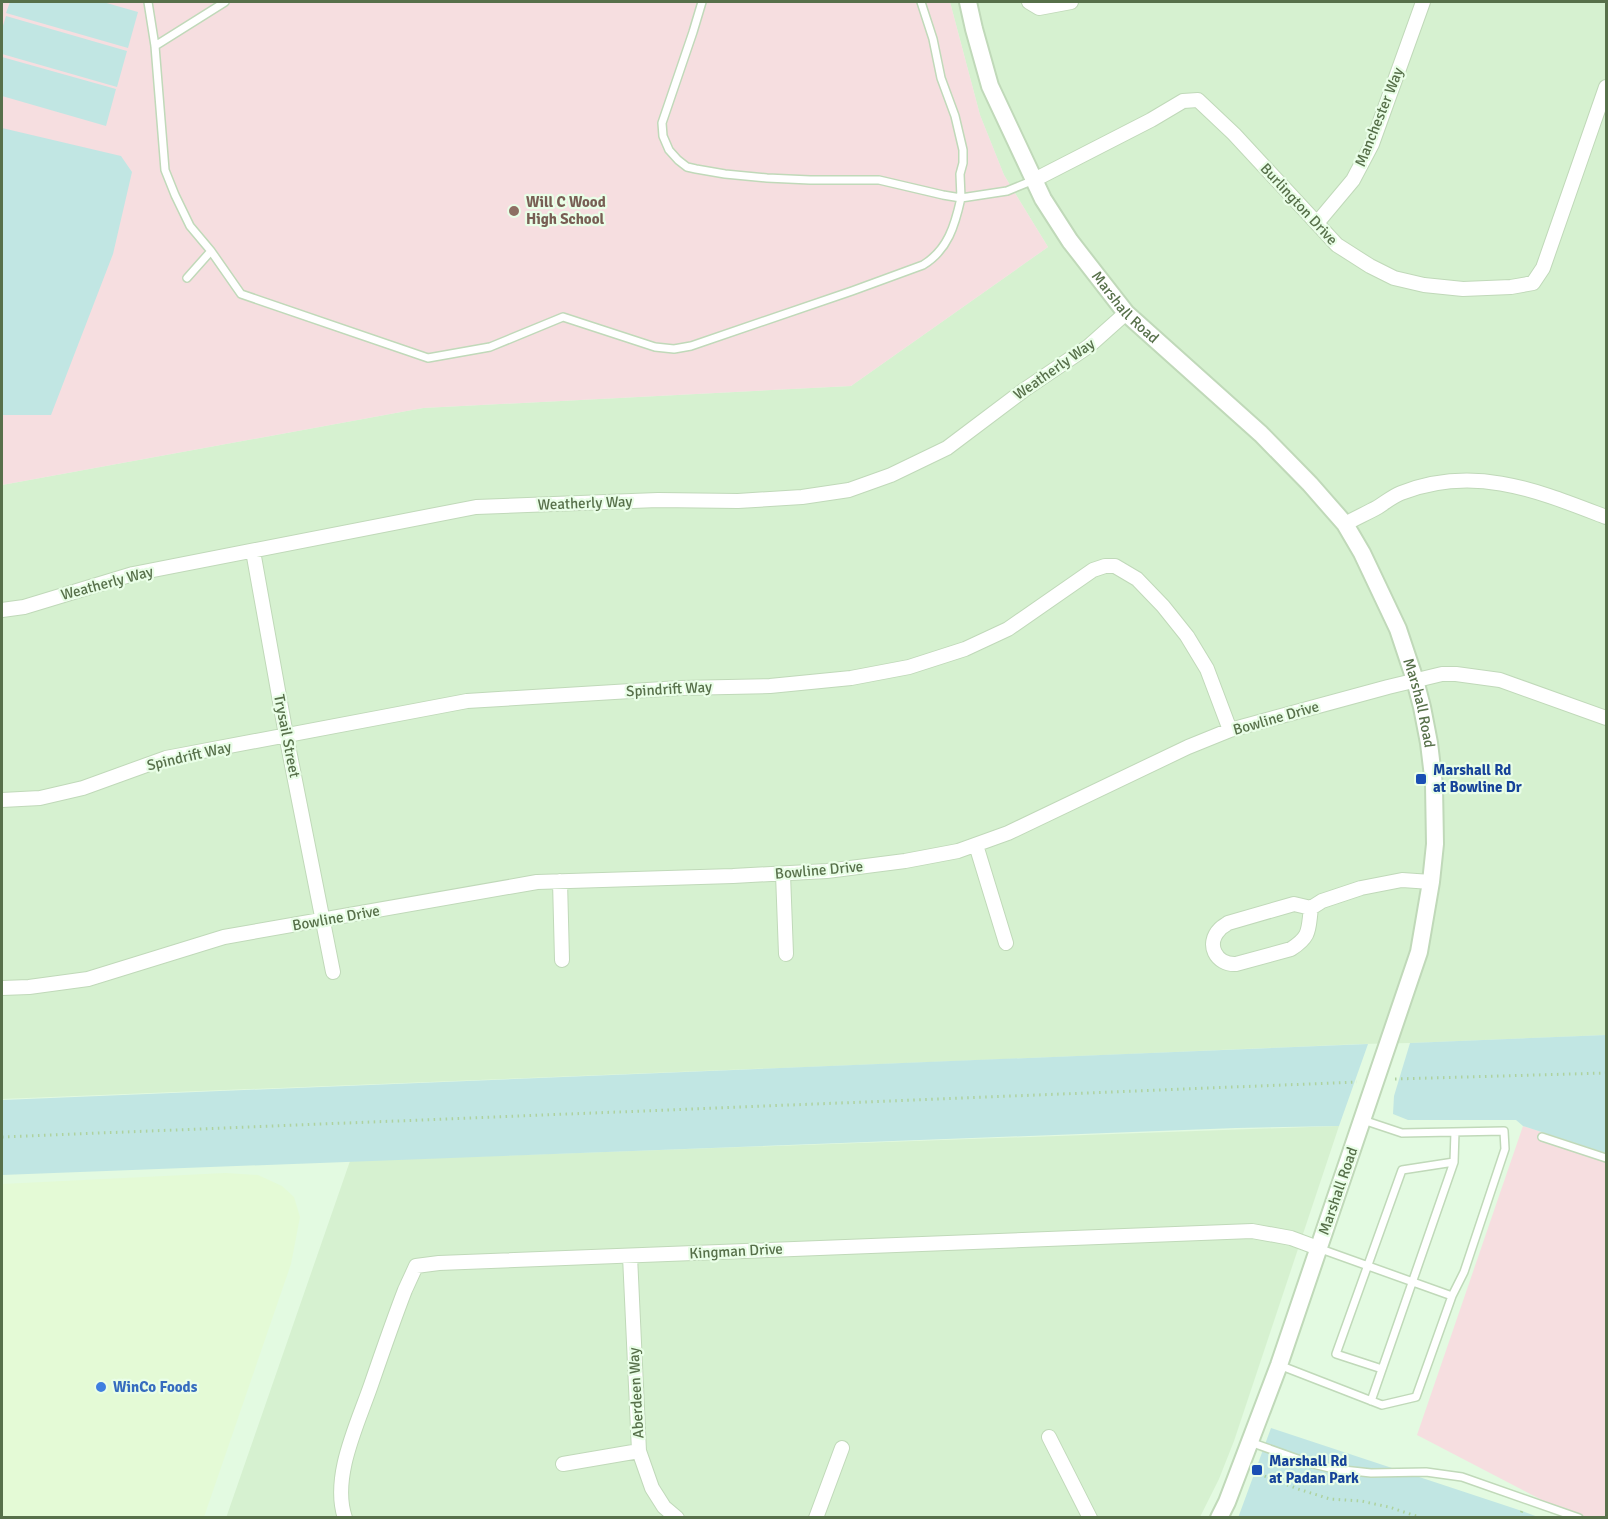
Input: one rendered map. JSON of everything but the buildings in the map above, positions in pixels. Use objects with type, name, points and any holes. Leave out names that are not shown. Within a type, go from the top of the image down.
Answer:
[{"type":"street","name":"Marshall Road","points":[[968,2],[990,86],[1043,199],[1070,241],[1126,313],[1261,434],[1345,524],[1362,553],[1398,629],[1415,681],[1429,743],[1434,785],[1435,844],[1419,952],[1280,1365],[1219,1518]]},
{"type":"street","points":[[1029,2],[1039,8],[1071,2]]},
{"type":"street","name":"Manchester Way","points":[[1317,223],[1353,180],[1364,162],[1423,2]]},
{"type":"street","name":"Burlington Drive","points":[[1034,180],[1183,101],[1198,100],[1234,134],[1337,245],[1370,266],[1394,278],[1424,285],[1463,289],[1511,287],[1533,283],[1543,267],[1606,87]]},
{"type":"street","name":"Weatherly Way","points":[[2,610],[24,607],[133,574],[476,507],[658,500],[738,501],[802,497],[849,490],[891,476],[947,448],[1024,390],[1089,346],[1126,313]]},
{"type":"street","points":[[1345,524],[1399,494],[1422,485],[1462,480],[1494,481],[1539,491],[1606,517]]},
{"type":"street","name":"Trysail Street","points":[[253,551],[286,735],[333,972]]},
{"type":"street","name":"Spindrift Way","points":[[2,800],[40,798],[84,788],[166,758],[467,701],[680,688],[770,686],[851,678],[909,668],[965,649],[1008,629],[1093,570],[1106,566],[1115,566],[1137,579],[1188,636],[1207,669],[1230,730]]},
{"type":"street","name":"Bowline Drive","points":[[2,988],[29,987],[88,979],[224,938],[537,882],[827,871],[905,861],[958,851],[1008,833],[1188,747],[1230,730],[1442,674],[1500,680],[1606,718]]},
{"type":"street","points":[[976,845],[1005,944]]},
{"type":"street","points":[[783,874],[786,954]]},
{"type":"street","points":[[1311,908],[1306,938],[1291,949],[1236,964],[1223,962],[1217,957],[1214,950],[1216,934],[1228,923],[1294,904],[1311,908],[1322,901],[1361,888],[1402,880],[1431,882]]},
{"type":"street","points":[[560,881],[562,960]]},
{"type":"street","name":"Kingman Drive","points":[[345,1518],[341,1485],[347,1452],[405,1290],[416,1266],[439,1263],[1252,1231],[1291,1238],[1318,1248]]},
{"type":"street","name":"Aberdeen Way","points":[[630,1256],[639,1451],[652,1488],[664,1507],[677,1518]]},
{"type":"street","points":[[1049,1437],[1090,1518]]},
{"type":"street","points":[[816,1518],[842,1448]]},
{"type":"street","points":[[563,1464],[639,1451]]},
{"type":"lane","points":[[148,2],[165,170],[190,226],[241,294],[428,358],[490,347],[563,317],[656,347],[674,349],[691,346],[852,291],[931,260],[947,241],[952,231],[961,198],[960,174],[963,150],[921,2]]},
{"type":"lane","points":[[154,46],[225,2]]},
{"type":"lane","points":[[702,2],[662,123],[663,136],[669,150],[687,166],[725,174],[810,180],[879,180],[961,198],[1006,191],[1034,180]]},
{"type":"lane","points":[[187,278],[211,251]]},
{"type":"lane","points":[[1280,1365],[1382,1405],[1416,1397],[1452,1296],[1464,1272],[1505,1149],[1504,1131],[1402,1133],[1363,1120]]},
{"type":"lane","points":[[1371,1401],[1454,1162],[1455,1132]]},
{"type":"lane","points":[[1542,1137],[1606,1158]]},
{"type":"lane","points":[[1382,1369],[1336,1354],[1402,1170],[1454,1162]]},
{"type":"lane","points":[[1318,1248],[1452,1296]]},
{"type":"lane","points":[[1250,1442],[1309,1463],[1334,1469],[1371,1473],[1426,1472],[1462,1477],[1579,1518]]},
{"type":"path","points":[[1395,1079],[1606,1073]]},
{"type":"path","points":[[2,1137],[1357,1082]]},
{"type":"path","points":[[1258,1474],[1330,1498],[1389,1507],[1422,1518]]},
{"type":"path","points":[[1519,1518],[1522,1511]]},
{"type":"shaded area","name":"Will C Wood High School","points":[[2,2],[950,2],[980,115],[1004,175],[1048,247],[851,386],[423,408],[2,485]]},
{"type":"shaded area","points":[[10,2],[103,2],[138,12],[128,48],[6,13]]},
{"type":"shaded area","points":[[950,2],[1606,2],[1606,1035],[2,1099],[2,485],[423,408],[851,386],[1048,247],[1004,175],[980,115]]},
{"type":"shaded area","points":[[6,16],[127,51],[117,87],[2,54],[2,29]]},
{"type":"shaded area","points":[[2,57],[116,89],[106,126],[2,96]]},
{"type":"shaded area","points":[[2,128],[121,156],[132,172],[113,254],[51,415],[2,415]]},
{"type":"shaded area","points":[[1606,1035],[1606,1153],[1523,1126],[1516,1120],[1408,1120],[1393,1114],[1394,1096],[1410,1043]]},
{"type":"shaded area","points":[[1368,1044],[1339,1126],[2,1175],[2,1100]]},
{"type":"shaded area","points":[[1339,1126],[1234,1441],[1219,1479],[1200,1517],[226,1518],[350,1161]]},
{"type":"shaded area","points":[[1523,1126],[1606,1153],[1606,1517],[1579,1517],[1567,1513],[1417,1435]]},
{"type":"shaded area","points":[[225,1173],[258,1175],[282,1186],[294,1197],[300,1217],[291,1264],[204,1517],[2,1517],[2,1184]]},
{"type":"shaded area","points":[[1271,1428],[1522,1511],[1538,1517],[1238,1518]]},
{"type":"place","name":"Will C Wood High School","points":[[514,211]]},
{"type":"place","name":"Marshall Rd at Bowline Dr","points":[[1421,779]]},
{"type":"place","name":"WinCo Foods","points":[[101,1387]]},
{"type":"place","name":"Marshall Rd at Padan Park","points":[[1257,1470]]}]
